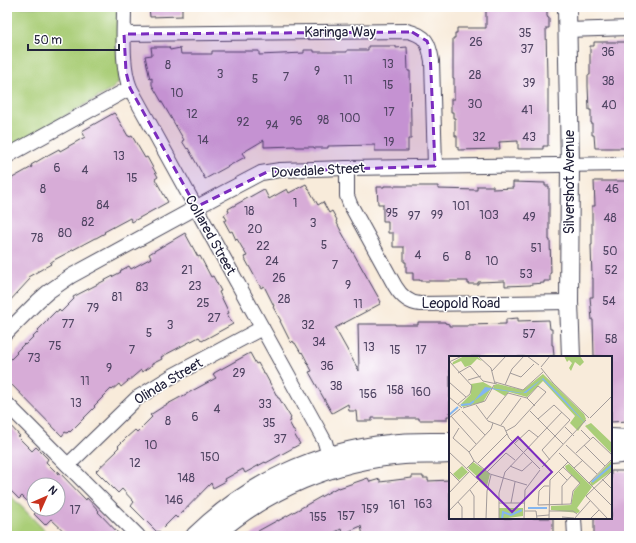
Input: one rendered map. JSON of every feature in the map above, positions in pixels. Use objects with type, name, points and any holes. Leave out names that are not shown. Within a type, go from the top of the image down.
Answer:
[{"type":"street","name":"Collared Street","points":[[124,7],[126,72],[130,88],[320,431],[329,456]]},
{"type":"street","name":"Silvershot Avenue","points":[[567,7],[570,165],[569,302],[571,356]]},
{"type":"street","points":[[567,30],[629,28]]},
{"type":"street","name":"Karinga Way","points":[[124,34],[399,31],[416,33],[422,36],[427,42],[432,61],[435,166]]},
{"type":"street","points":[[7,156],[130,88]]},
{"type":"street","name":"Dovedale Street","points":[[7,332],[38,301],[71,276],[260,173],[280,170],[347,168],[629,164]]},
{"type":"street","name":"Leopold Road","points":[[347,168],[347,196],[350,204],[395,286],[405,299],[420,304],[569,302]]},
{"type":"street","name":"Olinda Street","points":[[68,465],[137,398],[262,328]]},
{"type":"street","points":[[7,404],[138,536]]},
{"type":"street","points":[[612,438],[629,439]]},
{"type":"street","points":[[195,536],[216,517],[260,486],[298,467],[329,456],[391,443],[449,442]]},
{"type":"street","points":[[612,456],[629,453]]},
{"type":"street","points":[[213,536],[235,518],[265,498],[326,470],[387,457],[449,454]]},
{"type":"street","points":[[574,519],[575,536]]},
{"type":"highlighted area","points":[[412,32],[427,41],[430,50],[435,166],[267,172],[196,207],[130,88],[126,72],[124,34]]},
{"type":"green space","points":[[7,7],[119,7],[120,74],[118,83],[111,90],[13,145],[8,146],[7,146]]},
{"type":"green space","points":[[7,492],[26,511],[26,517],[31,517],[50,536],[7,536]]},
{"type":"building","points":[[149,7],[182,7],[182,16],[150,17]]},
{"type":"building","points":[[486,7],[547,7],[547,16],[549,18],[549,28],[546,28],[548,146],[543,146],[543,149],[518,149],[518,141],[499,142],[500,149],[458,150],[457,136],[455,136],[455,118],[453,118],[453,112],[451,112],[451,99],[454,99],[453,38],[455,38],[455,33],[457,33],[457,28],[486,28]]},
{"type":"building","points":[[594,42],[626,42],[626,70],[629,70],[629,148],[595,148],[594,135],[592,135],[591,110],[589,110],[588,86],[588,75],[590,75],[590,46],[594,46]]},
{"type":"building","points":[[368,46],[396,46],[396,48],[407,47],[408,71],[410,71],[411,124],[411,139],[408,139],[408,151],[375,151],[375,145],[328,146],[328,148],[295,146],[264,147],[264,140],[242,153],[245,157],[205,179],[188,148],[187,149],[182,141],[184,140],[152,85],[152,78],[150,79],[145,56],[152,55],[151,47],[169,47],[170,50],[180,48],[181,54],[212,54],[212,51],[259,51],[259,55],[304,53],[304,50],[314,50],[314,52],[347,52],[347,50],[368,50]]},
{"type":"building","points":[[114,113],[128,136],[132,136],[145,158],[147,157],[158,177],[155,179],[168,202],[132,222],[130,218],[54,260],[50,263],[51,264],[28,277],[30,279],[7,304],[7,181],[32,167],[31,165],[48,155],[59,149],[60,151],[85,137],[82,131]]},
{"type":"building","points":[[594,181],[629,181],[629,421],[612,422],[612,356],[594,356],[593,320],[590,297],[593,297],[591,245],[592,206],[595,206]]},
{"type":"building","points":[[513,182],[545,183],[545,186],[549,186],[550,281],[544,281],[544,283],[531,285],[505,286],[505,281],[468,284],[468,281],[413,280],[413,273],[406,273],[404,247],[393,247],[393,233],[388,233],[388,221],[383,221],[383,204],[378,204],[377,187],[438,186],[438,189],[477,190],[477,186],[493,186],[493,189],[513,188]]},
{"type":"building","points":[[306,184],[318,205],[323,202],[329,213],[332,211],[341,231],[381,302],[380,304],[335,328],[359,371],[358,324],[418,325],[418,322],[445,322],[449,324],[449,326],[468,326],[506,324],[506,319],[518,318],[518,321],[549,320],[550,329],[552,329],[554,356],[449,356],[449,416],[447,416],[447,420],[419,420],[419,418],[372,418],[372,421],[357,421],[356,411],[349,411],[348,404],[332,413],[309,372],[312,371],[302,352],[301,353],[293,341],[291,343],[264,286],[261,288],[244,257],[247,256],[224,221],[227,220],[224,215],[229,212],[228,209],[264,189],[269,199],[287,189],[289,193]]},
{"type":"building","points":[[185,233],[198,257],[200,256],[211,277],[213,276],[221,291],[219,292],[229,313],[227,314],[233,324],[202,341],[199,337],[161,357],[162,359],[152,364],[142,372],[141,370],[121,387],[119,384],[112,390],[111,389],[70,432],[65,432],[62,436],[7,380],[7,363],[24,344],[25,345],[39,331],[38,330],[56,311],[59,310],[61,312],[74,299],[73,297],[121,272],[120,271],[129,266],[131,269],[151,258],[149,254]]},
{"type":"building","points":[[250,353],[256,364],[258,363],[265,374],[291,418],[291,421],[289,422],[300,444],[245,473],[243,469],[213,488],[211,483],[177,518],[175,516],[159,532],[157,532],[131,506],[134,502],[122,489],[118,493],[96,471],[116,452],[115,451],[119,447],[118,446],[126,438],[135,430],[137,432],[152,417],[150,415],[216,378],[213,374],[214,373]]},
{"type":"building","points":[[7,422],[20,436],[18,437],[32,451],[36,447],[48,459],[46,462],[58,474],[58,471],[64,477],[26,477],[26,500],[22,496],[19,499],[7,487]]},
{"type":"building","points":[[612,471],[629,471],[629,536],[594,536],[594,519],[612,519]]},
{"type":"building","points":[[412,476],[423,476],[423,478],[428,478],[428,481],[449,480],[449,519],[553,519],[553,536],[363,536],[361,526],[343,534],[341,529],[328,536],[249,536],[338,487],[339,488],[368,478],[370,482],[380,479],[380,482],[412,478]]},
{"type":"building","points":[[66,479],[86,500],[87,498],[121,536],[69,536],[51,519],[45,525],[37,517],[66,517]]}]
